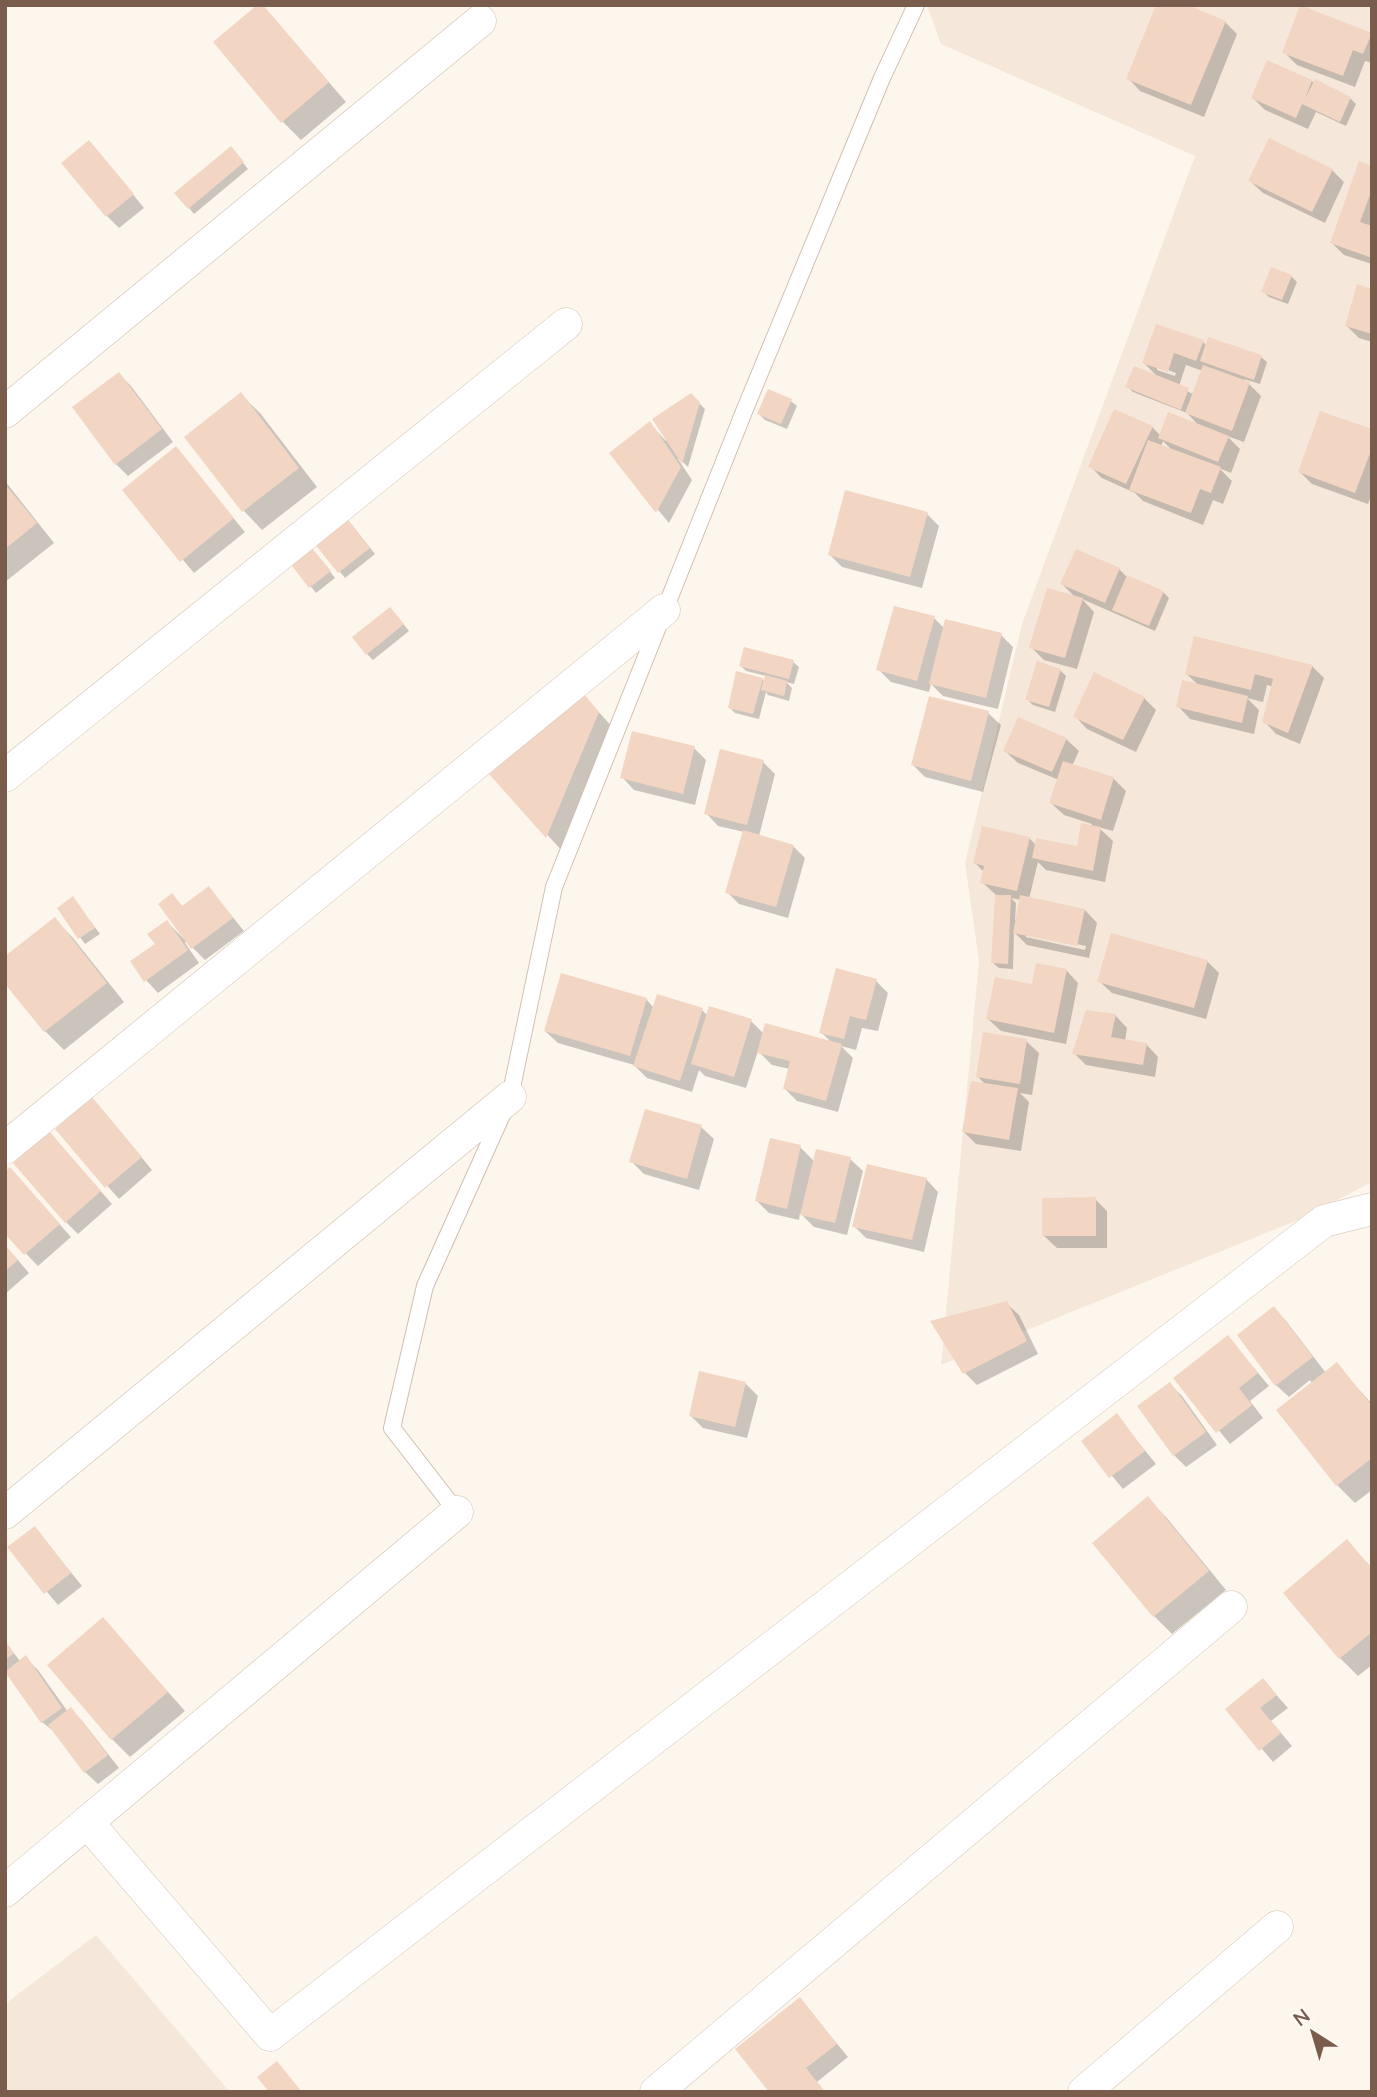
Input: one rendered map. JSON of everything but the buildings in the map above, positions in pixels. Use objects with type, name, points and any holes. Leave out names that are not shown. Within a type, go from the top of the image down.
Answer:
[{"type":"street","points":[[5,412],[480,21]]},
{"type":"street","points":[[5,776],[566,324]]},
{"type":"street","points":[[5,1148],[664,610]]},
{"type":"street","points":[[5,1513],[510,1097]]},
{"type":"street","points":[[87,1822],[270,2035],[1324,1221],[1372,1209]]},
{"type":"street","points":[[5,1891],[457,1512]]},
{"type":"street","points":[[656,2092],[1231,1607]]},
{"type":"street","points":[[1084,2092],[1276,1927]]},
{"type":"lane","points":[[457,1512],[392,1428],[425,1286],[510,1097],[554,887],[744,410],[882,78],[916,5]]},
{"type":"shaded area","points":[[927,5],[1372,5],[1372,1182],[1298,1220],[941,1365],[979,961],[965,863],[1022,624],[1195,156],[941,44]]},
{"type":"shaded area","points":[[96,1935],[230,2092],[5,2092],[5,2004]]}]
